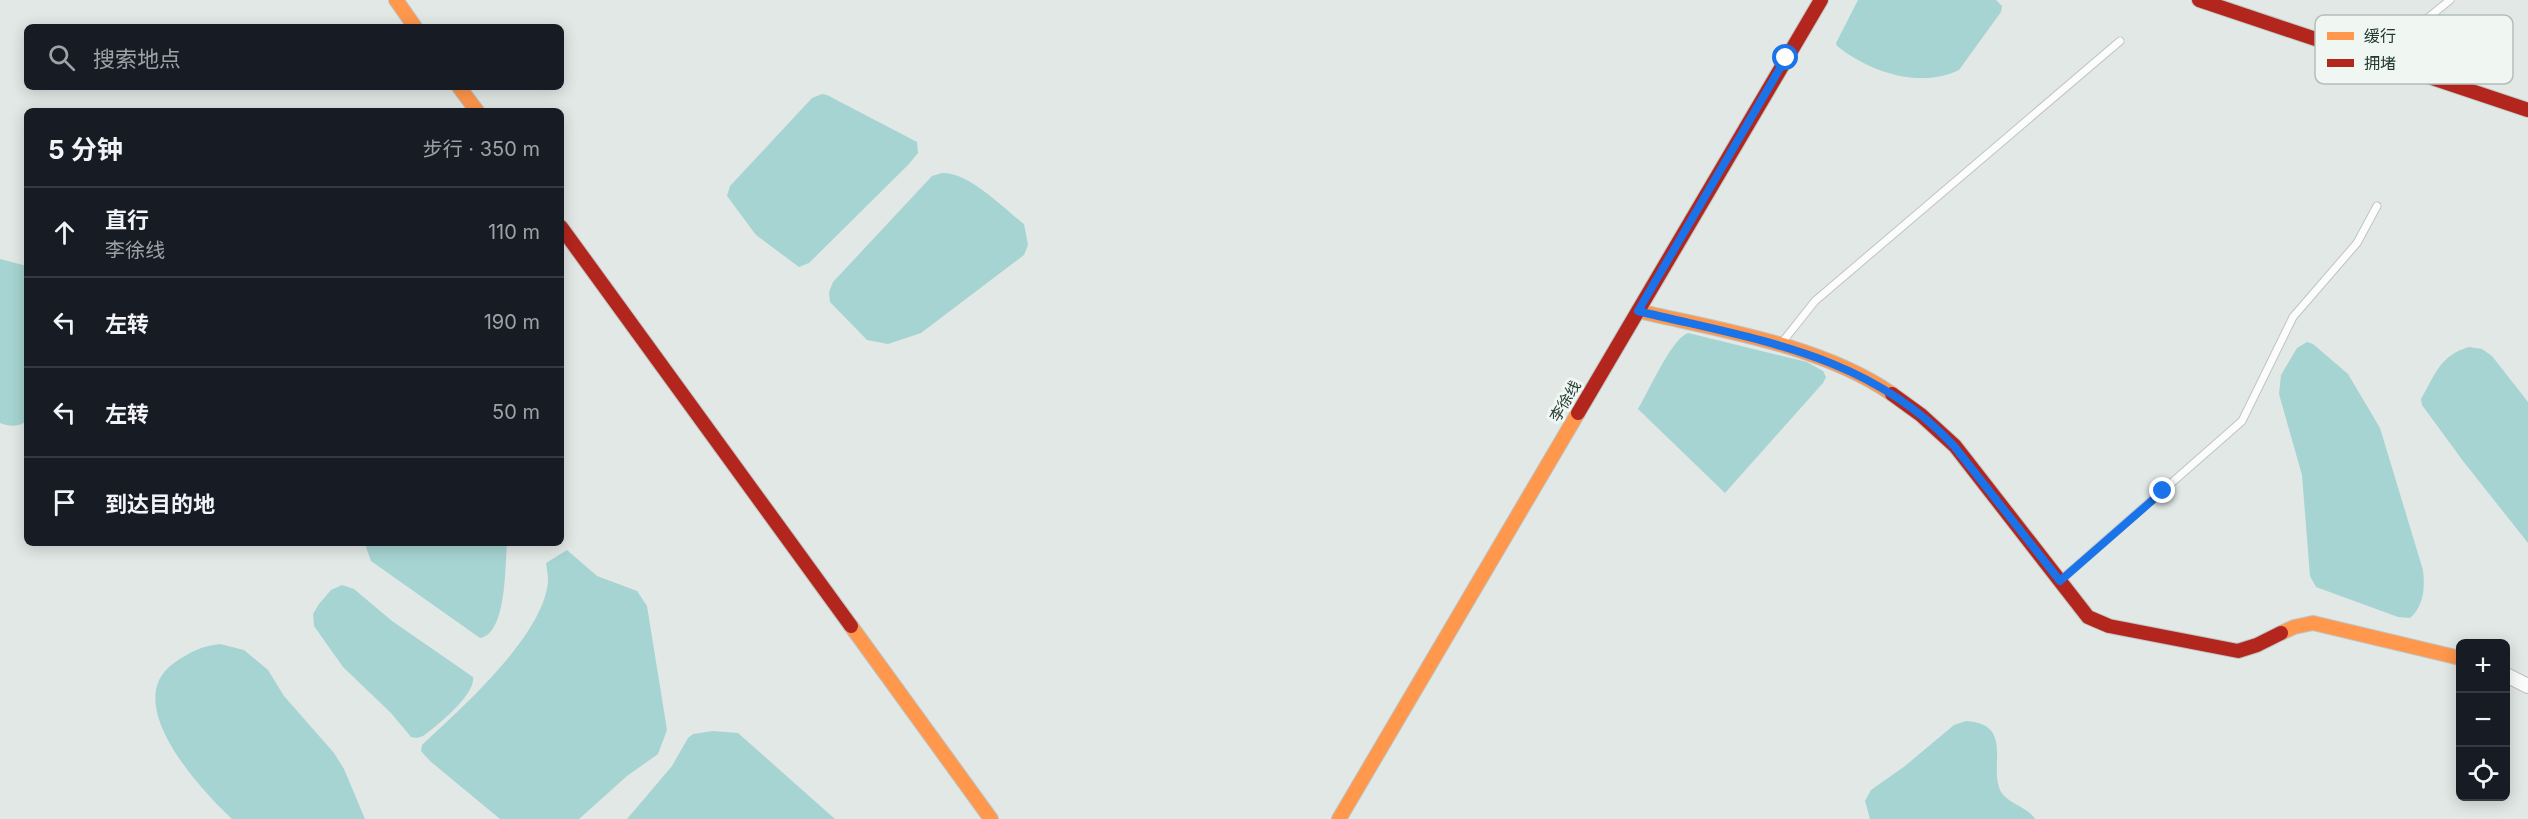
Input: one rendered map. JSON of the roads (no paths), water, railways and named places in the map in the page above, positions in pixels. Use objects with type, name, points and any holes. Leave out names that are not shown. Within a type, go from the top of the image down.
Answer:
[{"type":"main road","points":[[396,0],[413,24]]},
{"type":"main road","name":"李徐线","points":[[1339,819],[1821,0]]},
{"type":"main road","points":[[2199,0],[2315,40]]},
{"type":"main road","points":[[2448,84],[2528,110]]},
{"type":"main road","points":[[461,90],[475,108]]},
{"type":"main road","points":[[564,230],[991,819]]},
{"type":"main road","points":[[1638,311],[1810,353],[1842,366],[1905,402],[1922,414],[1954,446],[2088,618],[2109,626],[2238,651],[2253,648],[2298,624],[2313,623],[2456,657]]},
{"type":"street","points":[[2510,677],[2528,686]]},
{"type":"lane","points":[[2431,15],[2450,0]]},
{"type":"lane","points":[[1779,346],[1815,302],[2120,41]]},
{"type":"lane","points":[[2060,581],[2242,421],[2293,317],[2357,243],[2377,206]]},
{"type":"water","points":[[1858,0],[1996,0],[2002,6],[2001,12],[1959,70],[1928,78],[1912,78],[1880,70],[1837,46],[1836,43]]},
{"type":"water","points":[[822,94],[917,142],[918,153],[809,263],[799,267],[756,235],[727,196],[730,186],[812,98]]},
{"type":"water","points":[[942,173],[952,174],[974,184],[1024,224],[1028,245],[1024,255],[921,333],[888,344],[867,340],[830,302],[829,292],[833,282],[932,176]]},
{"type":"water","points":[[0,259],[24,265],[24,422],[14,426],[0,423]]},
{"type":"water","points":[[1688,333],[1807,362],[1823,371],[1826,377],[1725,493],[1638,409],[1667,355],[1681,337]]},
{"type":"water","points":[[2307,342],[2313,344],[2348,374],[2380,428],[2423,570],[2424,583],[2421,602],[2410,618],[2398,617],[2316,587],[2310,576],[2302,475],[2279,394],[2281,375],[2297,348]]},
{"type":"water","points":[[2469,347],[2482,349],[2492,356],[2528,402],[2528,543],[2422,405],[2421,399],[2439,367],[2451,355]]},
{"type":"water","points":[[366,546],[507,546],[503,597],[495,625],[489,634],[480,638],[371,561]]},
{"type":"water","points":[[567,550],[597,576],[637,591],[647,606],[667,730],[658,754],[627,776],[579,819],[500,819],[430,761],[421,751],[422,745],[478,692],[516,648],[532,625],[543,602],[548,581],[546,563]]},
{"type":"water","points":[[342,585],[354,589],[392,621],[473,677],[472,684],[462,701],[423,736],[411,737],[391,713],[343,667],[314,626],[313,614],[319,604],[331,590]]},
{"type":"water","points":[[220,644],[244,650],[268,670],[284,696],[334,753],[344,769],[365,819],[232,819],[185,767],[170,744],[160,722],[155,700],[159,680],[174,663],[185,656],[207,646]]},
{"type":"water","points":[[1966,721],[1981,724],[1990,730],[1997,747],[1997,780],[2000,790],[2007,799],[2027,811],[2035,819],[1870,819],[1865,801],[1871,790],[1905,766],[1954,725]]},
{"type":"water","points":[[713,731],[738,733],[835,819],[627,819],[672,766],[688,738],[693,734]]}]
